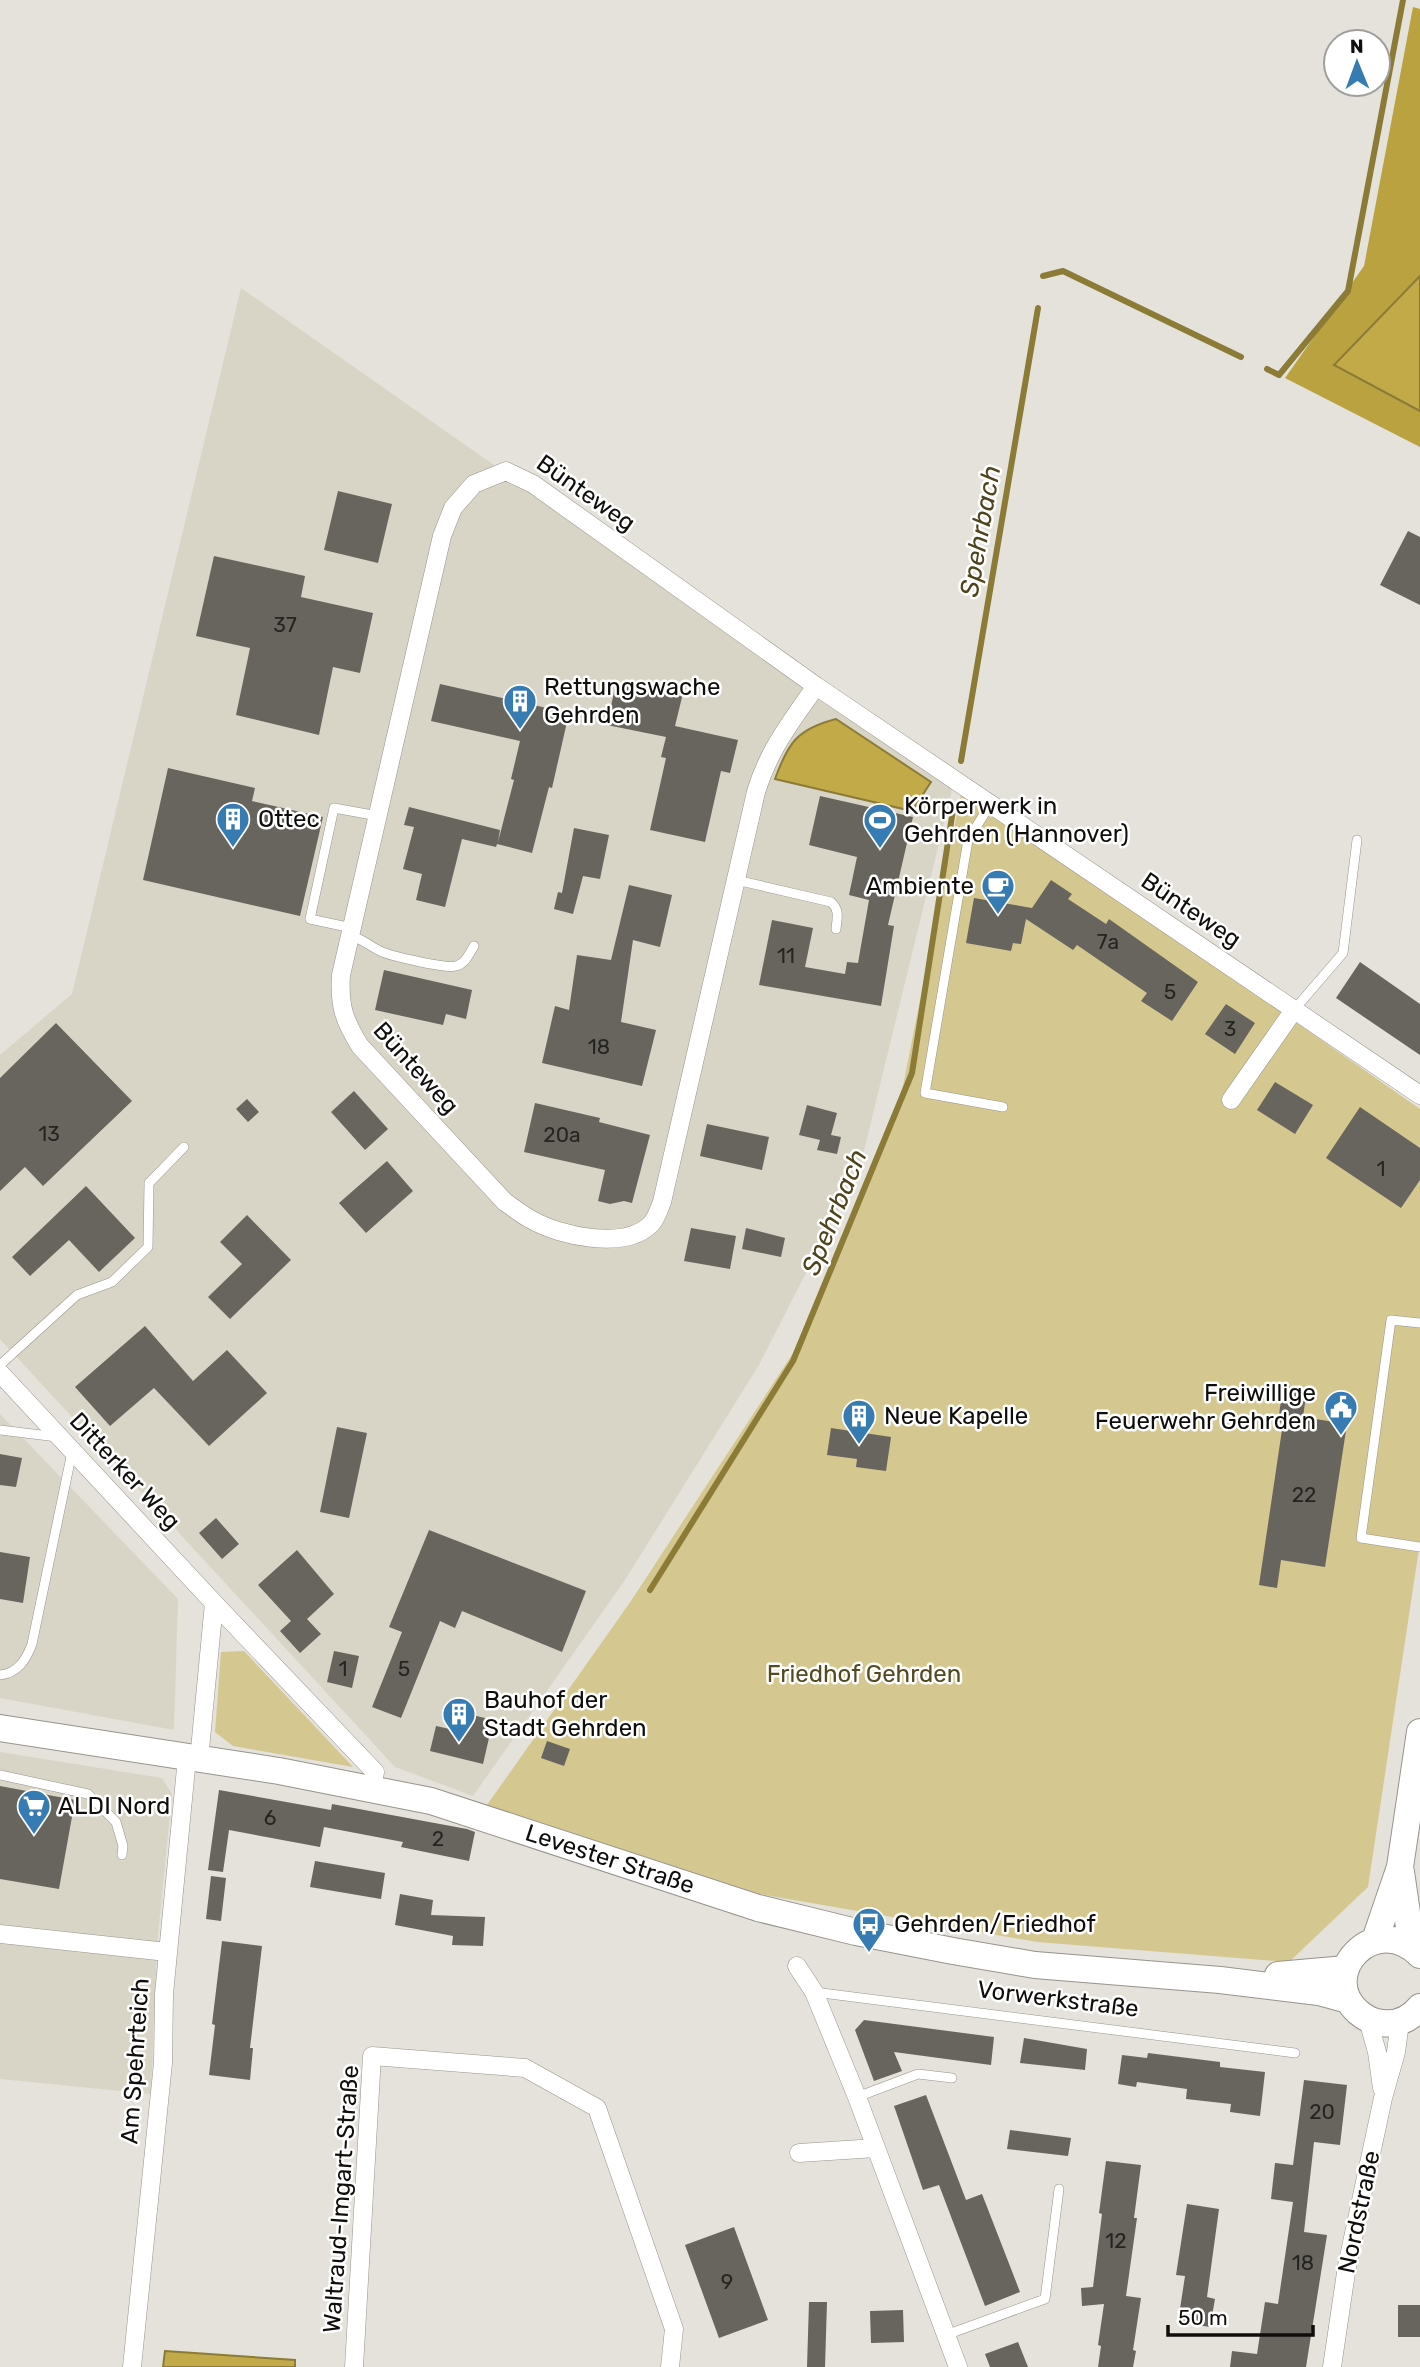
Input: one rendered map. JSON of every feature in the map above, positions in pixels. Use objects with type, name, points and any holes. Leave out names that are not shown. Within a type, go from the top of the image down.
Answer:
[{"type":"street","name":"Bünteweg","points":[[816,686],[778,739],[765,763],[662,1202],[652,1224],[635,1236],[612,1240],[570,1233],[533,1221],[505,1202],[360,1046],[346,1024],[340,1000],[341,975],[442,536],[453,508],[474,484],[506,471],[533,484],[816,686],[1420,1095]]},
{"type":"street","points":[[1231,1100],[1294,1010]]},
{"type":"street","name":"Ditterker Weg","points":[[0,1373],[375,1772],[372,1788]]},
{"type":"street","points":[[193,1759],[214,1603]]},
{"type":"street","name":"Levester Straße","points":[[0,1728],[372,1788],[463,1811],[758,1908],[856,1932],[1035,1965],[1220,1980],[1319,1992],[1348,2000]]},
{"type":"street","points":[[1375,1940],[1400,1867],[1420,1732]]},
{"type":"street","name":"Am Spehrteich","points":[[132,2367],[163,2063],[167,1952],[193,1759]]},
{"type":"street","points":[[1400,1867],[1416,1951]]},
{"type":"street","points":[[0,1934],[167,1952]]},
{"type":"street","points":[[1410,2015],[1378,2023],[1368,2020],[1348,2000],[1344,1981],[1353,1955],[1375,1940],[1388,1938],[1401,1941],[1416,1951]]},
{"type":"street","points":[[797,1966],[814,1992],[858,2097],[958,2367]]},
{"type":"street","name":"Levester Straße","points":[[1220,1980],[1346,1969]]},
{"type":"street","name":"Nordstraße","points":[[1332,2367],[1347,2266],[1383,2098],[1410,2015]]},
{"type":"street","name":"Nordstraße","points":[[1368,2020],[1377,2052],[1383,2098]]},
{"type":"street","name":"Waltraud-Imgart-Straße","points":[[354,2367],[372,2056],[524,2068],[597,2108],[674,2329],[670,2367]]},
{"type":"street","points":[[799,2153],[876,2147]]},
{"type":"lane","points":[[991,803],[968,840],[925,1093],[1003,1107]]},
{"type":"lane","points":[[377,817],[334,807],[310,919],[351,932],[379,951],[454,967],[466,961],[474,946]]},
{"type":"lane","points":[[1294,1010],[1343,953],[1357,840]]},
{"type":"lane","points":[[736,880],[831,902],[838,913],[836,929]]},
{"type":"lane","points":[[0,1365],[77,1295],[112,1283],[148,1247],[149,1183],[184,1147]]},
{"type":"lane","points":[[1420,1323],[1391,1320],[1361,1538],[1420,1547]]},
{"type":"lane","points":[[0,1430],[66,1444],[29,1652],[18,1668],[9,1674],[0,1675]]},
{"type":"lane","points":[[0,1775],[88,1794],[116,1822],[123,1846],[122,1855]]},
{"type":"lane","name":"Vorwerkstraße","points":[[814,1992],[1295,2053]]},
{"type":"lane","points":[[858,2097],[918,2074],[952,2078]]},
{"type":"lane","points":[[946,2335],[1045,2299],[1059,2189]]},
{"type":"shaded area","points":[[1413,7],[1420,9],[1420,276],[1334,365],[1420,411],[1420,447],[1285,378],[1364,266]]},
{"type":"shaded area","points":[[1420,276],[1420,411],[1334,365]]},
{"type":"shaded area","points":[[241,288],[953,786],[860,1167],[759,1365],[625,1580],[473,1796],[395,1767],[0,1339],[0,1055],[72,994]]},
{"type":"shaded area","points":[[836,719],[931,782],[912,811],[775,779],[796,739],[812,728]]},
{"type":"shaded area","points":[[0,1414],[178,1599],[174,1730],[0,1698]]},
{"type":"shaded area","points":[[0,1752],[162,1778],[172,1794],[157,1945],[151,2094],[0,2079]]},
{"type":"shaded area","points":[[165,2351],[295,2360],[295,2367],[163,2367]]},
{"type":"green space","name":"Friedhof Gehrden","points":[[962,789],[1420,1109],[1420,1542],[1368,1887],[1289,1962],[1037,1942],[759,1894],[487,1805],[631,1601],[793,1353],[899,1106]]},
{"type":"green space","points":[[244,1651],[353,1767],[233,1746],[215,1732],[221,1652]]},
{"type":"building","points":[[338,491],[392,504],[378,563],[324,550]]},
{"type":"building","points":[[1408,531],[1420,537],[1420,605],[1380,585]]},
{"type":"building","points":[[214,556],[305,576],[301,597],[373,613],[360,673],[333,667],[319,735],[236,715],[250,648],[196,636]]},
{"type":"building","points":[[616,683],[656,692],[659,683],[684,689],[675,726],[738,740],[730,773],[721,771],[705,842],[650,830],[666,758],[661,757],[666,737],[607,725]]},
{"type":"building","points":[[440,684],[569,713],[552,788],[549,787],[532,853],[462,839],[445,907],[416,900],[422,874],[403,869],[414,827],[404,825],[409,807],[500,830],[498,842],[514,780],[511,779],[520,741],[431,721]]},
{"type":"building","name":"Ottec","points":[[168,768],[255,788],[252,801],[323,817],[300,916],[143,880]]},
{"type":"building","points":[[820,796],[913,817],[888,925],[894,926],[881,1006],[759,985],[772,920],[813,928],[805,967],[845,974],[847,962],[858,963],[869,900],[849,895],[857,857],[809,845]]},
{"type":"building","points":[[574,828],[609,835],[600,879],[583,876],[573,914],[554,909],[558,892],[562,893]]},
{"type":"building","points":[[1051,880],[1072,894],[1068,899],[1106,924],[1109,919],[1198,982],[1172,1021],[1141,1001],[1147,993],[1077,945],[1073,950],[1026,919],[1021,944],[1013,943],[1011,951],[966,943],[974,898],[1032,908]]},
{"type":"building","points":[[629,885],[672,895],[660,947],[633,940],[621,1022],[656,1030],[642,1086],[542,1063],[555,1006],[569,1010],[577,955],[611,960]]},
{"type":"building","points":[[1360,962],[1420,1004],[1420,1055],[1336,998]]},
{"type":"building","points":[[384,970],[472,990],[466,1019],[446,1014],[443,1025],[375,1010]]},
{"type":"building","points":[[1226,1004],[1255,1023],[1235,1054],[1205,1034]]},
{"type":"building","points":[[56,1023],[132,1101],[43,1186],[25,1167],[0,1191],[0,1078]]},
{"type":"building","points":[[1275,1082],[1313,1105],[1295,1134],[1257,1110]]},
{"type":"building","points":[[354,1091],[388,1129],[365,1150],[331,1112]]},
{"type":"building","points":[[247,1099],[259,1112],[248,1122],[236,1109]]},
{"type":"building","points":[[535,1103],[600,1118],[599,1122],[650,1135],[632,1203],[624,1201],[610,1204],[598,1201],[605,1170],[524,1152]]},
{"type":"building","points":[[807,1105],[837,1113],[831,1135],[841,1137],[837,1154],[817,1150],[820,1140],[799,1135]]},
{"type":"building","points":[[1360,1107],[1420,1148],[1420,1180],[1401,1208],[1326,1158]]},
{"type":"building","points":[[707,1124],[769,1137],[762,1170],[700,1156]]},
{"type":"building","points":[[387,1161],[413,1191],[366,1233],[339,1203]]},
{"type":"building","points":[[86,1186],[135,1238],[99,1272],[69,1240],[30,1276],[12,1257]]},
{"type":"building","points":[[247,1215],[291,1260],[230,1319],[208,1297],[242,1264],[220,1242]]},
{"type":"building","points":[[691,1228],[736,1236],[730,1269],[684,1261]]},
{"type":"building","points":[[746,1228],[785,1238],[781,1257],[742,1249]]},
{"type":"building","points":[[145,1326],[193,1381],[227,1350],[267,1393],[209,1446],[154,1388],[110,1426],[75,1387]]},
{"type":"building","name":"Freiwillige Feuerwehr Gehrden","points":[[1283,1386],[1307,1389],[1303,1417],[1347,1424],[1325,1567],[1281,1560],[1277,1588],[1259,1585],[1283,1423],[1278,1422]]},
{"type":"building","points":[[337,1427],[367,1433],[349,1518],[320,1512]]},
{"type":"building","name":"Neue Kapelle","points":[[831,1428],[891,1437],[886,1471],[856,1467],[857,1459],[827,1455]]},
{"type":"building","points":[[0,1454],[22,1458],[16,1487],[0,1485]]},
{"type":"building","points":[[216,1518],[239,1544],[222,1559],[199,1533]]},
{"type":"building","points":[[429,1530],[586,1591],[562,1652],[462,1611],[455,1628],[440,1621],[401,1718],[372,1707],[402,1632],[389,1627]]},
{"type":"building","points":[[297,1550],[334,1594],[307,1619],[321,1634],[300,1653],[280,1631],[291,1621],[258,1585]]},
{"type":"building","points":[[0,1552],[30,1557],[23,1603],[0,1599]]},
{"type":"building","points":[[334,1651],[359,1656],[352,1688],[327,1682]]},
{"type":"building","name":"Bauhof der Stadt Gehrden","points":[[464,1713],[489,1719],[484,1736],[489,1738],[483,1764],[430,1751],[436,1726],[459,1731]]},
{"type":"building","points":[[547,1741],[570,1749],[564,1766],[541,1758]]},
{"type":"building","name":"ALDI Nord","points":[[0,1786],[75,1800],[59,1889],[0,1879]]},
{"type":"building","points":[[219,1790],[331,1810],[332,1804],[467,1829],[475,1832],[469,1861],[401,1847],[403,1842],[324,1827],[320,1847],[229,1830],[223,1872],[208,1870]]},
{"type":"building","points":[[315,1861],[385,1873],[381,1899],[310,1887]]},
{"type":"building","points":[[211,1876],[226,1878],[221,1921],[206,1919]]},
{"type":"building","points":[[400,1894],[433,1900],[431,1915],[485,1917],[483,1946],[452,1945],[453,1936],[395,1925]]},
{"type":"building","points":[[222,1941],[262,1946],[250,2048],[253,2048],[250,2080],[209,2075]]},
{"type":"building","points":[[864,2020],[994,2037],[991,2065],[894,2052],[902,2071],[874,2081],[855,2030]]},
{"type":"building","points":[[1024,2038],[1087,2049],[1085,2070],[1020,2063]]},
{"type":"building","points":[[1148,2053],[1220,2062],[1220,2067],[1265,2072],[1260,2116],[1230,2112],[1231,2104],[1186,2099],[1187,2089],[1137,2082],[1136,2087],[1118,2084],[1122,2055],[1147,2058]]},
{"type":"building","points":[[1304,2080],[1347,2085],[1340,2145],[1314,2142],[1304,2232],[1327,2235],[1306,2367],[1230,2367],[1232,2351],[1257,2354],[1265,2302],[1278,2304],[1293,2202],[1271,2199],[1275,2163],[1293,2165]]},
{"type":"building","points":[[926,2095],[966,2200],[982,2194],[1020,2292],[985,2306],[939,2185],[923,2190],[894,2106]]},
{"type":"building","points":[[1010,2130],[1071,2138],[1068,2156],[1007,2149]]},
{"type":"building","points":[[1106,2161],[1141,2165],[1126,2296],[1141,2298],[1133,2367],[1098,2367],[1104,2304],[1082,2306],[1081,2288],[1093,2287]]},
{"type":"building","points":[[1187,2204],[1219,2209],[1207,2297],[1215,2299],[1210,2327],[1178,2322],[1185,2276],[1176,2275]]},
{"type":"building","points":[[734,2227],[768,2320],[719,2338],[685,2245]]},
{"type":"building","points":[[809,2302],[827,2302],[825,2367],[807,2367]]},
{"type":"building","points":[[1398,2305],[1420,2305],[1420,2337],[1398,2337]]},
{"type":"building","points":[[903,2310],[904,2342],[871,2343],[870,2311]]},
{"type":"building","points":[[1018,2342],[1028,2367],[990,2367],[985,2354]]},
{"type":"waterway","name":"Spehrbach","points":[[1267,369],[1279,375],[1348,291],[1403,0]]},
{"type":"waterway","name":"Spehrbach","points":[[1043,276],[1063,271],[1241,357]]},
{"type":"waterway","name":"Spehrbach","points":[[961,761],[1038,308]]},
{"type":"waterway","name":"Spehrbach","points":[[650,1590],[793,1361],[912,1073],[953,810]]},
{"type":"place","name":"Rettungswache Gehrden","points":[[520,731]]},
{"type":"place","name":"Ottec","points":[[233,849]]},
{"type":"place","name":"Körperwerk in Gehrden (Hannover)","points":[[880,850]]},
{"type":"place","name":"Ambiente","points":[[998,916]]},
{"type":"place","name":"Freiwillige Feuerwehr Gehrden","points":[[1341,1437]]},
{"type":"place","name":"Neue Kapelle","points":[[859,1446]]},
{"type":"place","name":"Bauhof der Stadt Gehrden","points":[[459,1744]]},
{"type":"place","name":"ALDI Nord","points":[[34,1836]]},
{"type":"place","name":"Gehrden/Friedhof","points":[[869,1954]]}]
